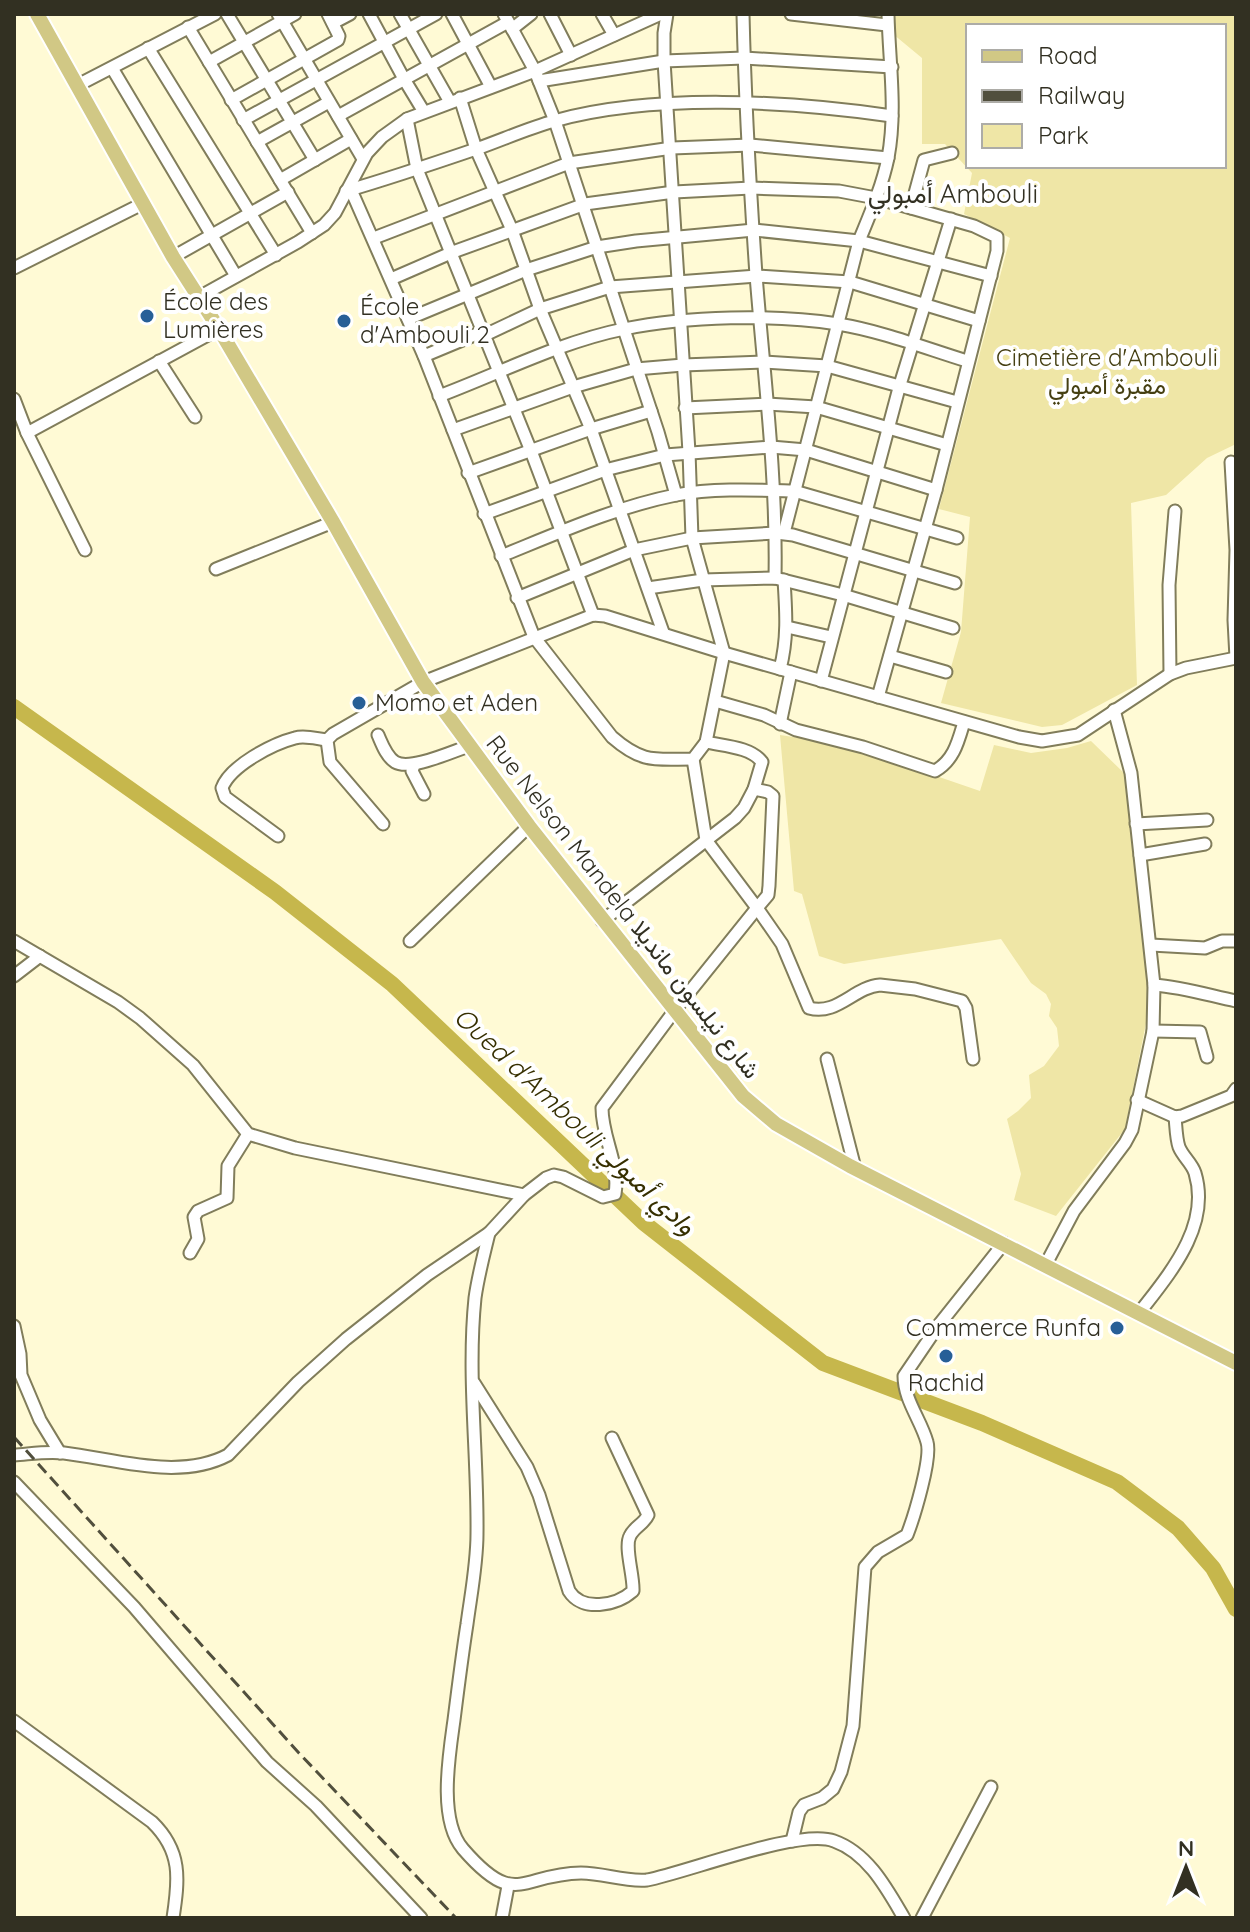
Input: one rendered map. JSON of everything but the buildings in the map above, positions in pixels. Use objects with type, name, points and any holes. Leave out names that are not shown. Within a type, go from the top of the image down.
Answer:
[{"type":"main road","name":"Rue Nelson Mandela شارع نيلسون مانديلا","points":[[37,14],[173,257],[333,522],[423,682],[602,921],[743,1096],[776,1124],[855,1168],[1236,1363]]},
{"type":"street","points":[[76,86],[215,14]]},
{"type":"street","points":[[227,14],[315,160]]},
{"type":"street","points":[[209,62],[246,42],[281,17],[295,14]]},
{"type":"street","points":[[231,100],[338,40],[330,19],[350,14]]},
{"type":"street","points":[[369,14],[424,112]]},
{"type":"street","points":[[400,14],[429,65],[455,100],[496,190],[540,309],[591,429],[663,632]]},
{"type":"street","points":[[243,120],[436,14]]},
{"type":"street","points":[[452,14],[491,87]]},
{"type":"street","points":[[338,116],[468,43],[531,14]]},
{"type":"street","points":[[550,14],[571,55]]},
{"type":"street","points":[[602,14],[614,35]]},
{"type":"street","points":[[537,76],[571,55],[664,14],[664,61],[672,148],[692,538],[724,653],[706,742],[693,759],[706,840],[782,944],[809,1008],[830,1008],[871,985],[962,1001],[966,1008],[973,1059]]},
{"type":"street","points":[[743,14],[751,188],[772,490],[780,533],[780,579],[787,627],[780,724]]},
{"type":"street","points":[[780,533],[806,450],[859,241],[888,158],[892,116],[888,17],[791,14]]},
{"type":"street","points":[[281,17],[363,159]]},
{"type":"street","points":[[508,22],[537,76],[585,204],[676,495]]},
{"type":"street","points":[[188,27],[312,233]]},
{"type":"street","points":[[148,48],[276,255]]},
{"type":"street","points":[[199,297],[312,233],[335,213],[363,159],[382,137],[407,119],[491,87],[537,76],[664,61],[744,58],[892,67]]},
{"type":"street","points":[[112,68],[236,276]]},
{"type":"street","points":[[257,142],[329,102]]},
{"type":"street","points":[[349,190],[555,121],[668,104],[814,105],[892,116]]},
{"type":"street","points":[[407,119],[417,169],[453,252],[593,615]]},
{"type":"street","points":[[280,180],[351,139]]},
{"type":"street","points":[[374,238],[569,163],[672,148],[750,145],[888,158]]},
{"type":"street","points":[[911,208],[924,160],[952,153]]},
{"type":"street","points":[[391,279],[453,252],[585,204],[674,192],[751,188],[839,191],[951,219],[997,237],[991,276],[936,490],[878,697]]},
{"type":"street","points":[[349,190],[374,238],[424,356],[534,637],[612,737],[628,751],[647,759],[693,759]]},
{"type":"street","points":[[173,257],[288,192]]},
{"type":"street","points":[[14,268],[144,203]]},
{"type":"street","points":[[821,681],[899,388],[951,219]]},
{"type":"street","points":[[408,319],[526,270],[597,247],[754,230],[859,241],[991,276]]},
{"type":"street","points":[[424,356],[540,309],[610,287],[757,276],[850,282],[979,321]]},
{"type":"street","points":[[439,396],[557,349],[623,329],[681,322],[761,318],[839,324],[967,361]]},
{"type":"street","points":[[27,433],[219,329]]},
{"type":"street","points":[[159,361],[195,417]]},
{"type":"street","points":[[453,430],[573,387],[636,369],[683,365],[764,362],[827,366],[957,402]]},
{"type":"street","points":[[14,399],[27,433],[85,550]]},
{"type":"street","points":[[685,408],[767,404],[816,407],[947,445]]},
{"type":"street","points":[[468,473],[651,411]]},
{"type":"street","points":[[484,514],[605,470],[665,455],[771,447],[806,450],[936,490]]},
{"type":"street","points":[[327,740],[423,682],[593,615],[663,632],[724,653],[964,722],[1042,741],[1078,735],[1170,674],[1236,658],[1236,550],[1231,462]]},
{"type":"street","points":[[501,556],[620,510],[689,493],[794,491],[957,538]]},
{"type":"street","points":[[1170,674],[1169,585],[1175,511]]},
{"type":"street","points":[[216,569],[333,522]]},
{"type":"street","points":[[517,598],[634,550],[692,538],[780,533],[955,583]]},
{"type":"street","points":[[648,588],[703,580],[780,579],[953,628]]},
{"type":"street","points":[[787,627],[831,637]]},
{"type":"street","points":[[890,656],[946,672]]},
{"type":"street","points":[[715,701],[764,715],[816,736],[863,747],[935,771],[945,766],[956,749],[964,722]]},
{"type":"street","points":[[1046,1264],[1074,1211],[1132,1130],[1153,1031],[1151,945],[1131,773],[1114,710]]},
{"type":"street","points":[[378,735],[395,762],[414,765],[469,746]]},
{"type":"street","points":[[278,836],[225,797],[222,788],[226,777],[239,765],[298,737],[327,740]]},
{"type":"street","points":[[327,740],[330,762],[383,824]]},
{"type":"street","points":[[602,921],[744,808],[762,762],[758,756],[706,742]]},
{"type":"street","points":[[414,765],[414,777],[424,794]]},
{"type":"street","points":[[14,1455],[60,1453],[177,1467],[213,1462],[228,1455],[298,1382],[346,1339],[427,1275],[489,1233],[524,1195],[546,1178],[554,1175],[563,1177],[603,1197],[615,1194],[617,1178],[602,1126],[602,1108],[675,1010],[764,902],[769,886],[773,796],[754,789]]},
{"type":"street","points":[[1136,824],[1207,820]]},
{"type":"street","points":[[410,941],[529,826]]},
{"type":"street","points":[[1140,855],[1205,844]]},
{"type":"street","points":[[14,941],[140,1018],[193,1065],[248,1134],[295,1148],[524,1195]]},
{"type":"street","points":[[1151,945],[1205,948],[1222,941],[1236,941]]},
{"type":"street","points":[[14,976],[40,956]]},
{"type":"street","points":[[1154,985],[1180,987],[1206,996],[1236,1001]]},
{"type":"street","points":[[1153,1031],[1200,1032],[1207,1057]]},
{"type":"street","points":[[827,1059],[855,1168]]},
{"type":"street","points":[[1137,1100],[1175,1117],[1211,1106],[1231,1096],[1236,1089]]},
{"type":"street","points":[[1140,1312],[1175,1266],[1192,1231],[1197,1209],[1196,1177],[1192,1164],[1178,1145],[1175,1117]]},
{"type":"street","points":[[190,1253],[198,1239],[194,1217],[198,1211],[227,1198],[228,1166],[248,1134]]},
{"type":"street","points":[[489,1233],[476,1297],[477,1534],[475,1570],[453,1727],[446,1814],[452,1833],[462,1848],[496,1880],[508,1886],[579,1873],[632,1881],[647,1880],[792,1841],[821,1838],[845,1846],[878,1876],[904,1918]]},
{"type":"street","points":[[792,1841],[799,1812],[804,1805],[822,1798],[833,1789],[841,1772],[857,1695],[863,1574],[878,1552],[907,1535],[928,1455],[927,1440],[905,1389],[904,1376],[933,1333],[1004,1243]]},
{"type":"street","points":[[14,1326],[21,1375],[40,1420],[60,1453]]},
{"type":"street","points":[[474,1382],[527,1467],[569,1591],[574,1600],[584,1605],[597,1605],[626,1597],[633,1591],[628,1543],[631,1534],[648,1515],[612,1438]]},
{"type":"street","points":[[14,1482],[134,1607],[267,1762],[316,1806],[421,1918]]},
{"type":"street","points":[[14,1721],[167,1836],[175,1852],[177,1889],[173,1918]]},
{"type":"street","points":[[922,1918],[991,1787]]},
{"type":"street","points":[[502,1918],[508,1886]]},
{"type":"green space","name":"Cimetière d'Ambouli مقبرة أمبولي","points":[[896,14],[1236,14],[1236,444],[1207,458],[1166,495],[1131,503],[1137,685],[1062,725],[1042,727],[941,703],[961,632],[970,517],[939,509],[1010,238],[964,214],[972,173],[967,168],[1226,168],[1226,24],[966,24],[966,167],[945,144],[922,144],[922,58],[893,34]]},
{"type":"green space","points":[[780,735],[846,745],[980,791],[994,745],[1031,753],[1091,741],[1124,773],[1150,1003],[1125,1129],[1056,1216],[1014,1200],[1021,1174],[1007,1119],[1031,1098],[1029,1075],[1044,1066],[1059,1046],[1057,1028],[1049,1016],[1051,1004],[1046,994],[1031,983],[1001,939],[844,964],[819,956],[802,894],[794,891]]},
{"type":"waterway","name":"Oued d'Ambouli وادي أمبولي","points":[[14,707],[275,892],[392,984],[644,1223],[823,1363],[982,1423],[1117,1482],[1178,1528],[1213,1568],[1236,1609]]},
{"type":"railway","points":[[14,1437],[298,1752],[456,1918]]},
{"type":"place","name":"École des Lumières","points":[[147,316]]},
{"type":"place","name":"École d'Ambouli 2","points":[[344,321]]},
{"type":"place","name":"Momo et Aden","points":[[359,703]]},
{"type":"place","name":"Commerce Runfa","points":[[1117,1328]]},
{"type":"place","name":"Rachid","points":[[946,1356]]},
{"type":"district","name":"أمبولي Ambouli","points":[[953,194]]}]
